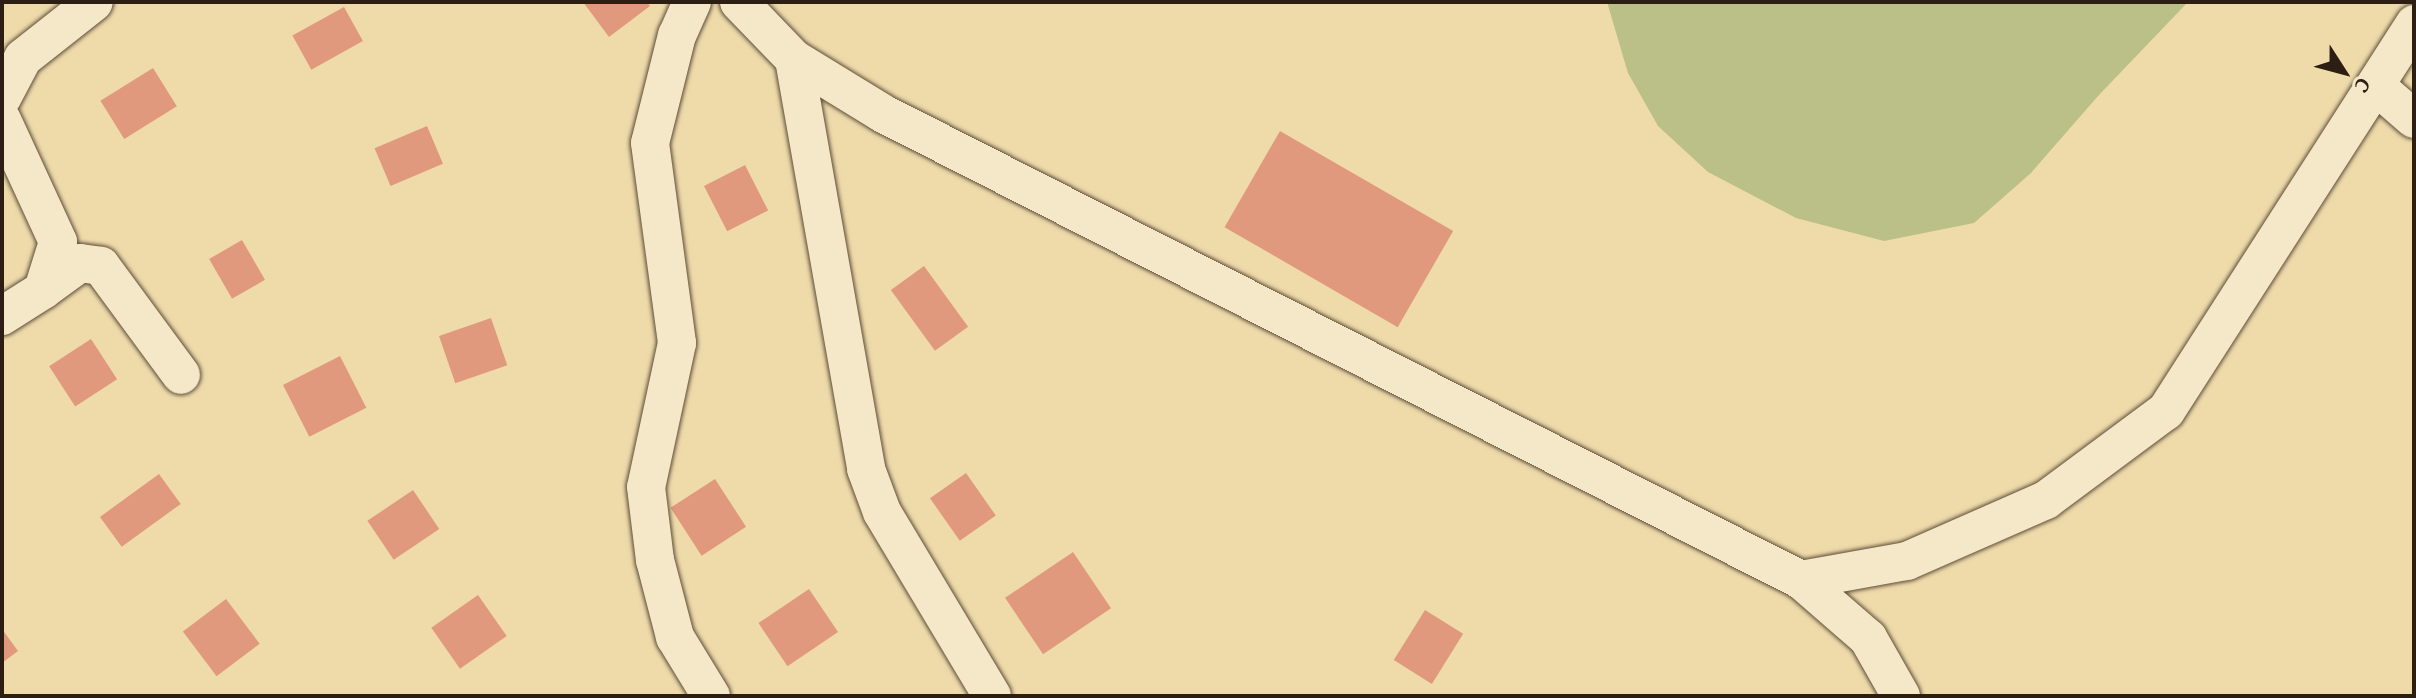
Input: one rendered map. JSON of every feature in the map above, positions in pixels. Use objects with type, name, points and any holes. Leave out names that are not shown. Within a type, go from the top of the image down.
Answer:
[{"type":"street","points":[[2,98],[23,58],[94,2]]},
{"type":"street","points":[[692,2],[677,35],[650,143],[677,343],[646,487],[655,560],[675,637],[711,696]]},
{"type":"street","points":[[739,2],[794,59],[882,113],[1801,580],[1868,638],[1901,696]]},
{"type":"street","points":[[1801,580],[1907,561],[2046,500],[2166,411],[2414,24]]},
{"type":"street","points":[[794,59],[866,469],[882,512],[992,696]]},
{"type":"street","points":[[2376,86],[2414,119]]},
{"type":"street","points":[[2,120],[58,242],[43,290]]},
{"type":"street","points":[[2,316],[80,263],[101,266],[181,375]]},
{"type":"green space","points":[[1607,2],[2188,2],[2098,96],[2031,173],[1974,223],[1884,241],[1796,218],[1708,172],[1658,126],[1628,73]]},
{"type":"building","points":[[583,2],[647,2],[650,6],[609,37]]},
{"type":"building","points":[[344,7],[363,41],[311,70],[292,36]]},
{"type":"building","points":[[153,68],[177,106],[124,139],[100,101]]},
{"type":"building","points":[[427,126],[443,164],[391,186],[375,148]]},
{"type":"building","points":[[1280,131],[1453,231],[1398,327],[1224,227]]},
{"type":"building","points":[[745,165],[768,210],[727,231],[704,186]]},
{"type":"building","points":[[242,240],[265,280],[232,299],[209,259]]},
{"type":"building","points":[[924,266],[968,327],[935,351],[891,290]]},
{"type":"building","points":[[491,318],[507,365],[455,383],[439,336]]},
{"type":"building","points":[[91,339],[117,379],[75,406],[49,366]]},
{"type":"building","points":[[340,356],[366,408],[309,437],[283,385]]},
{"type":"building","points":[[966,473],[996,516],[960,541],[930,498]]},
{"type":"building","points":[[159,474],[181,504],[122,547],[100,517]]},
{"type":"building","points":[[715,479],[746,527],[702,556],[671,508]]},
{"type":"building","points":[[413,490],[439,529],[394,560],[367,521]]},
{"type":"building","points":[[1073,552],[1111,608],[1043,654],[1005,598]]},
{"type":"building","points":[[809,589],[838,632],[788,666],[758,623]]},
{"type":"building","points":[[478,595],[507,636],[460,669],[431,628]]},
{"type":"building","points":[[226,599],[260,644],[217,676],[183,631]]},
{"type":"building","points":[[1425,610],[1463,634],[1432,684],[1394,660]]},
{"type":"building","points":[[2,629],[18,651],[2,663]]}]
